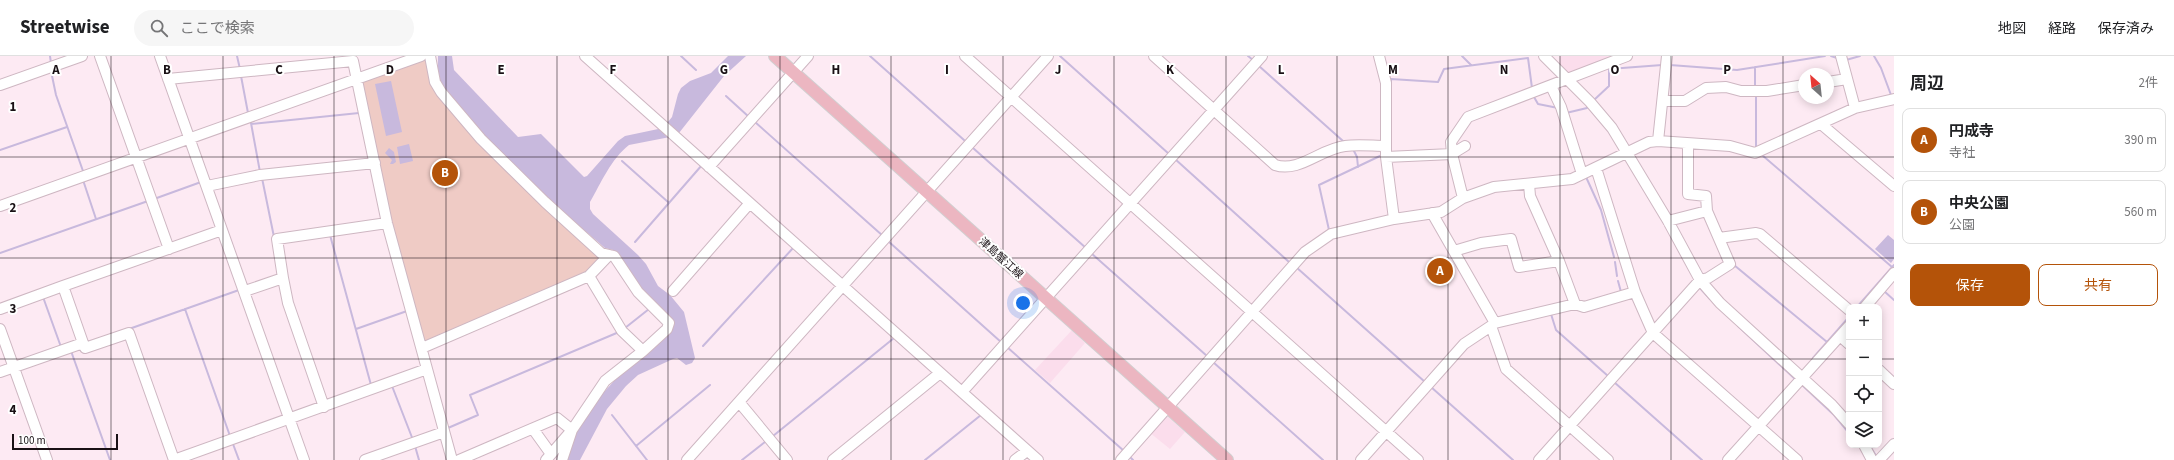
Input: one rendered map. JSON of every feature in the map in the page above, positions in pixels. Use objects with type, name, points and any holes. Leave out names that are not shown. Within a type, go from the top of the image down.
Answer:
[{"type":"main road","name":"津島蟹江線","points":[[776,56],[1227,460]]},
{"type":"street","points":[[0,85],[82,56]]},
{"type":"street","points":[[100,56],[169,249]]},
{"type":"street","points":[[160,56],[304,460]]},
{"type":"street","points":[[0,206],[358,80],[421,56]]},
{"type":"street","points":[[430,56],[435,82],[441,92],[480,139],[545,202],[601,252],[614,256],[638,292],[669,323],[667,329],[643,351],[605,381],[572,430],[548,457],[533,430]]},
{"type":"street","points":[[585,56],[749,204],[843,286],[939,375],[962,392],[1022,454],[1038,460]]},
{"type":"street","points":[[709,167],[808,56]]},
{"type":"street","points":[[964,56],[1418,460]]},
{"type":"street","points":[[687,460],[1048,56]]},
{"type":"street","points":[[1154,56],[1275,164],[1283,167],[1298,165],[1324,151],[1346,146],[1386,146]]},
{"type":"street","points":[[962,392],[1262,56]]},
{"type":"street","points":[[1379,56],[1386,83],[1386,157],[1394,219]]},
{"type":"street","points":[[1544,56],[1600,112],[1627,151],[1668,221],[1700,280],[1720,303],[1832,405],[1846,421]]},
{"type":"street","points":[[1463,198],[1452,154],[1452,142],[1468,117],[1627,56]]},
{"type":"street","points":[[1658,141],[1667,56]]},
{"type":"street","points":[[1841,56],[1855,108]]},
{"type":"street","points":[[168,79],[353,61],[387,223],[452,460]]},
{"type":"street","points":[[1834,81],[1847,79]]},
{"type":"street","points":[[1551,86],[1561,107],[1582,174]]},
{"type":"street","points":[[1663,101],[1685,101],[1706,88],[1726,87],[1741,91],[1767,91],[1798,86]]},
{"type":"street","points":[[1122,460],[1313,245],[1331,234],[1394,219],[1441,212],[1463,198],[1494,187],[1572,179],[1627,151],[1658,141],[1730,146],[1755,153],[1855,108],[1894,99]]},
{"type":"street","points":[[1822,124],[1894,186]]},
{"type":"street","points":[[1539,460],[1700,280],[1708,278],[1730,264],[1707,211],[1706,196],[1688,194],[1688,144]]},
{"type":"street","points":[[1386,157],[1452,154],[1465,146]]},
{"type":"street","points":[[207,186],[260,175],[375,163]]},
{"type":"street","points":[[1596,168],[1635,292],[1653,334],[1797,460]]},
{"type":"street","points":[[1529,184],[1530,196],[1559,261],[1575,304]]},
{"type":"street","points":[[673,291],[749,204]]},
{"type":"street","points":[[1668,221],[1707,211]]},
{"type":"street","points":[[1432,213],[1454,250],[1493,324],[1506,369],[1608,460]]},
{"type":"street","points":[[324,407],[288,303],[278,239],[387,223]]},
{"type":"street","points":[[0,309],[222,230]]},
{"type":"street","points":[[1718,238],[1756,233],[1760,234],[1846,307]]},
{"type":"street","points":[[1454,250],[1481,242],[1511,239],[1519,267],[1559,261]]},
{"type":"street","points":[[422,348],[589,276],[609,255]]},
{"type":"street","points":[[1868,304],[1894,273]]},
{"type":"street","points":[[589,276],[622,331],[643,351]]},
{"type":"street","points":[[244,291],[283,278]]},
{"type":"street","points":[[63,286],[85,348],[129,333],[174,460],[427,369]]},
{"type":"street","points":[[1360,460],[1464,344],[1493,324],[1575,304],[1584,307],[1635,292]]},
{"type":"street","points":[[0,329],[47,460]]},
{"type":"street","points":[[1728,460],[1756,424],[1802,378],[1846,329]]},
{"type":"street","points":[[1840,336],[1846,341]]},
{"type":"street","points":[[0,372],[83,343]]},
{"type":"street","points":[[1882,373],[1894,384]]},
{"type":"street","points":[[833,460],[939,375]]},
{"type":"street","points":[[739,402],[787,460]]},
{"type":"street","points":[[459,460],[533,430],[557,418],[572,430]]},
{"type":"street","points":[[562,460],[572,430]]},
{"type":"street","points":[[365,460],[444,432]]},
{"type":"street","points":[[1879,460],[1894,444]]},
{"type":"street","points":[[1866,448],[1872,460]]},
{"type":"shaded area","points":[[438,56],[452,56],[454,70],[518,137],[541,134],[584,177],[587,176],[618,141],[625,136],[663,128],[672,117],[681,88],[690,81],[711,73],[728,56],[746,56],[724,76],[679,133],[670,137],[629,145],[617,157],[590,202],[590,209],[593,214],[638,255],[646,264],[658,286],[670,295],[684,312],[695,358],[692,363],[686,365],[677,358],[673,359],[638,375],[626,386],[607,409],[580,460],[565,460],[584,420],[595,403],[608,387],[672,330],[673,323],[639,288],[613,250],[605,248],[515,167],[452,98],[442,85],[438,74]]},
{"type":"shaded area","points":[[1560,56],[1622,56],[1567,75],[1560,68]]},
{"type":"shaded area","points":[[426,59],[434,83],[602,255],[588,273],[425,344],[387,209],[362,84],[363,82]]},
{"type":"shaded area","points":[[391,81],[402,132],[386,136],[375,84]]},
{"type":"shaded area","points":[[409,144],[413,161],[400,164],[397,147]]},
{"type":"shaded area","points":[[389,148],[394,152],[396,162],[393,164],[390,164],[392,160],[385,153]]},
{"type":"shaded area","points":[[1888,235],[1894,240],[1894,259],[1891,263],[1875,249]]},
{"type":"shaded area","points":[[1072,330],[1085,343],[1050,383],[1035,370]]},
{"type":"shaded area","points":[[1166,415],[1185,432],[1170,449],[1149,432]]},
{"type":"waterway","points":[[50,56],[51,63]]},
{"type":"waterway","points":[[237,56],[240,69]]},
{"type":"waterway","points":[[681,56],[696,70]]},
{"type":"waterway","points":[[870,56],[964,140]]},
{"type":"waterway","points":[[1060,56],[1169,154]]},
{"type":"waterway","points":[[1248,56],[1253,60]]},
{"type":"waterway","points":[[1462,56],[1471,65]]},
{"type":"waterway","points":[[1670,65],[1737,70],[1825,56]]},
{"type":"waterway","points":[[1831,56],[1837,58]]},
{"type":"waterway","points":[[1846,60],[1860,56]]},
{"type":"waterway","points":[[1874,56],[1881,68],[1891,95]]},
{"type":"waterway","points":[[1391,84],[1391,79],[1438,82],[1444,69],[1528,58],[1532,88]]},
{"type":"waterway","points":[[1594,100],[1609,86],[1609,69],[1662,65]]},
{"type":"waterway","points":[[1259,66],[1343,141]]},
{"type":"waterway","points":[[1755,67],[1755,88]]},
{"type":"waterway","points":[[51,71],[56,95],[83,171]]},
{"type":"waterway","points":[[241,76],[248,113]]},
{"type":"waterway","points":[[1756,95],[1756,150]]},
{"type":"waterway","points":[[726,96],[749,117]]},
{"type":"waterway","points":[[1534,97],[1538,104],[1558,108]]},
{"type":"waterway","points":[[1566,113],[1587,108]]},
{"type":"waterway","points":[[251,124],[359,113]]},
{"type":"waterway","points":[[755,122],[883,236]]},
{"type":"waterway","points":[[251,123],[260,172]]},
{"type":"waterway","points":[[0,150],[67,127]]},
{"type":"waterway","points":[[973,148],[1086,248]]},
{"type":"waterway","points":[[1353,149],[1357,157],[1358,167]]},
{"type":"waterway","points":[[1329,230],[1319,185],[1382,155]]},
{"type":"waterway","points":[[1762,155],[1892,267]]},
{"type":"waterway","points":[[1175,159],[1289,262]]},
{"type":"waterway","points":[[622,161],[668,202]]},
{"type":"waterway","points":[[635,242],[702,165]]},
{"type":"waterway","points":[[1586,177],[1601,210],[1614,257]]},
{"type":"waterway","points":[[262,178],[274,237]]},
{"type":"waterway","points":[[83,180],[96,219]]},
{"type":"waterway","points":[[154,199],[201,182]]},
{"type":"waterway","points":[[0,253],[148,201]]},
{"type":"waterway","points":[[330,235],[371,385]]},
{"type":"waterway","points":[[888,241],[1001,342]]},
{"type":"waterway","points":[[703,346],[794,247]]},
{"type":"waterway","points":[[1091,253],[1207,356]]},
{"type":"waterway","points":[[1615,262],[1617,276]]},
{"type":"waterway","points":[[1734,265],[1827,342]]},
{"type":"waterway","points":[[1860,304],[1894,265]]},
{"type":"waterway","points":[[1296,267],[1425,382]]},
{"type":"waterway","points":[[1618,281],[1621,292]]},
{"type":"waterway","points":[[1700,288],[1710,299]]},
{"type":"waterway","points":[[129,329],[239,290]]},
{"type":"waterway","points":[[1884,291],[1894,300]]},
{"type":"waterway","points":[[43,297],[61,347]]},
{"type":"waterway","points":[[185,309],[230,436]]},
{"type":"waterway","points":[[625,328],[649,309]]},
{"type":"waterway","points":[[356,329],[407,311]]},
{"type":"waterway","points":[[1551,314],[1556,330],[1608,376]]},
{"type":"waterway","points":[[1813,358],[1846,320]]},
{"type":"waterway","points":[[1738,326],[1795,379],[1794,380]]},
{"type":"waterway","points":[[448,428],[478,415],[470,395],[619,332]]},
{"type":"waterway","points":[[773,436],[894,338]]},
{"type":"waterway","points":[[1007,347],[1124,451]]},
{"type":"waterway","points":[[71,351],[110,460]]},
{"type":"waterway","points":[[1213,362],[1323,460]]},
{"type":"waterway","points":[[1614,382],[1702,460]]},
{"type":"waterway","points":[[636,446],[710,385]]},
{"type":"waterway","points":[[1802,385],[1834,415],[1846,429]]},
{"type":"waterway","points":[[392,386],[413,440]]},
{"type":"waterway","points":[[1431,387],[1513,460]]},
{"type":"waterway","points":[[612,415],[647,460]]},
{"type":"waterway","points":[[925,460],[981,415]]},
{"type":"waterway","points":[[742,460],[765,442]]},
{"type":"waterway","points":[[233,444],[239,460]]},
{"type":"waterway","points":[[415,446],[419,460]]},
{"type":"waterway","points":[[1871,448],[1877,457]]},
{"type":"waterway","points":[[1129,456],[1133,460]]},
{"type":"place","name":"中央公園","points":[[445,173]]},
{"type":"place","name":"円成寺","points":[[1440,271]]}]
